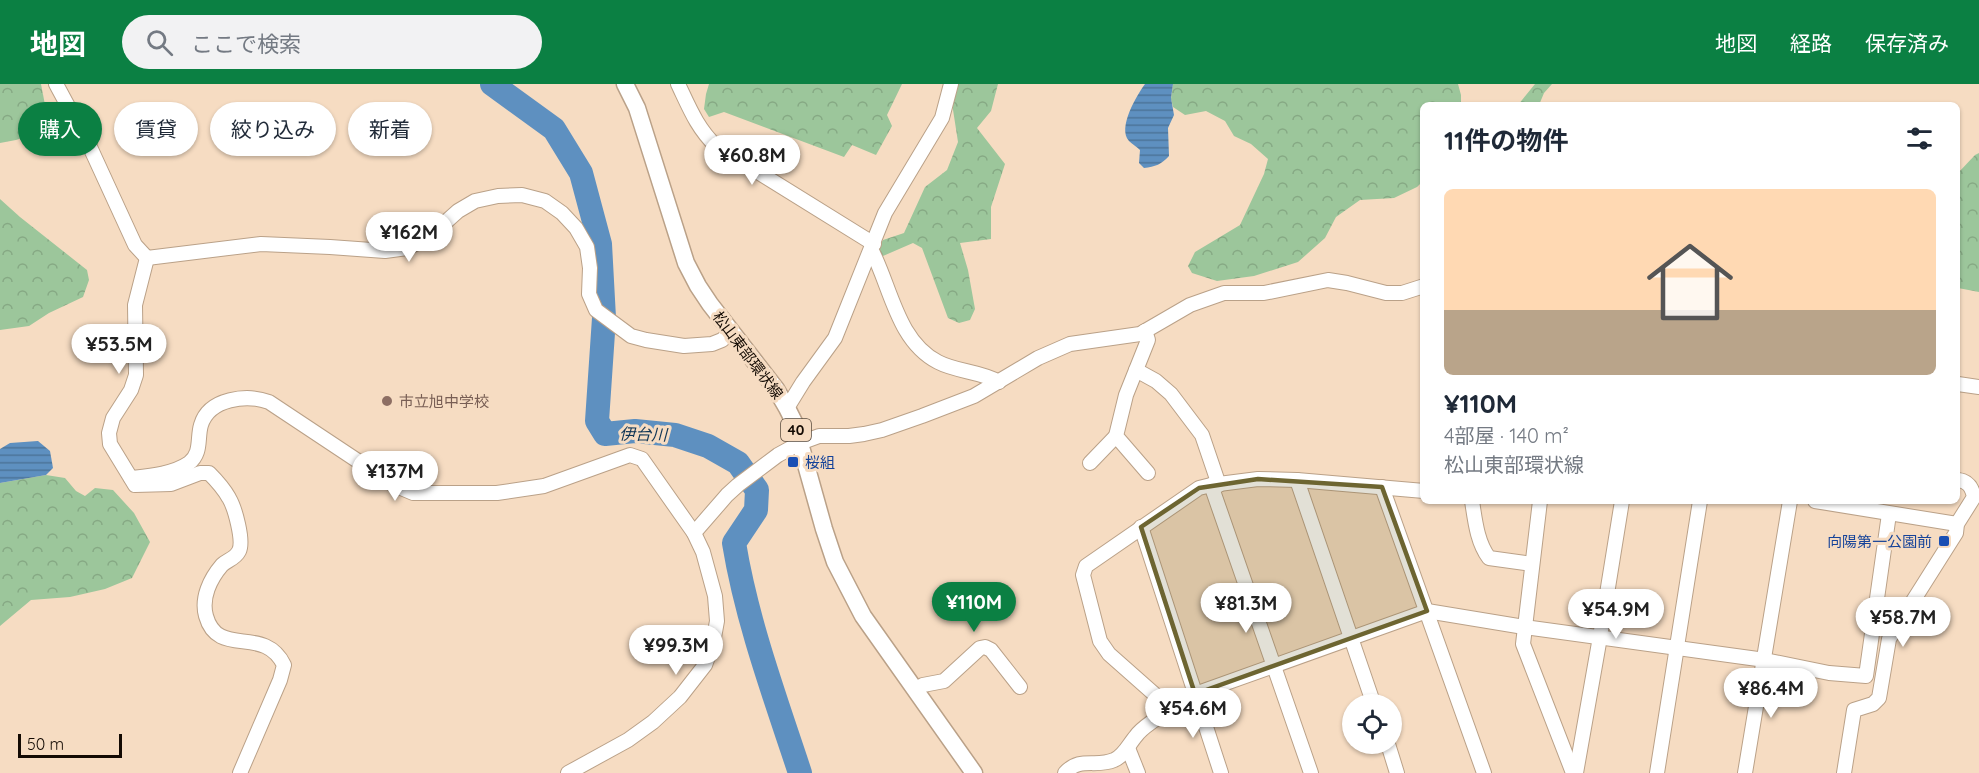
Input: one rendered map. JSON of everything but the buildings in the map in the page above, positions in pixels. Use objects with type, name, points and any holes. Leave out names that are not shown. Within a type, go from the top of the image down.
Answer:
[{"type":"main road","name":"松山東部環状線","points":[[625,84],[637,108],[686,263],[698,286],[776,389],[787,408],[800,443],[835,562],[863,616],[974,773]]},
{"type":"street","points":[[56,84],[90,147],[135,246],[147,258]]},
{"type":"street","points":[[678,84],[697,124],[704,135],[716,146],[873,246],[906,333],[919,349],[937,362],[999,382]]},
{"type":"street","points":[[787,408],[835,338],[885,213],[942,118],[951,84]]},
{"type":"street","points":[[147,258],[261,244],[385,251],[407,248],[429,237],[458,211],[475,201],[498,196],[522,195],[545,201],[562,213],[576,228],[587,247],[590,268],[589,294],[596,309],[631,336],[684,346],[712,344],[722,340],[731,332]]},
{"type":"street","points":[[147,258],[135,305],[136,375],[131,390],[113,418],[109,433],[110,444],[135,485],[171,484],[200,473],[209,473],[230,499],[242,542],[239,552],[224,564],[205,594],[206,617],[212,631],[222,639],[255,642],[272,649],[279,655],[284,665],[280,680],[240,773]]},
{"type":"street","points":[[694,533],[738,485],[778,455],[800,443],[819,436],[849,436],[882,430],[974,396],[1038,358],[1070,344],[1140,334],[1190,305],[1224,293],[1264,293],[1328,280],[1386,293],[1402,293],[1420,287]]},
{"type":"street","points":[[1090,463],[1116,436],[1126,395],[1148,340],[1145,331]]},
{"type":"street","points":[[1136,370],[1156,381],[1171,394],[1202,435],[1215,485],[1311,773]]},
{"type":"street","points":[[1960,384],[1979,387]]},
{"type":"street","points":[[131,477],[155,475],[188,463],[197,453],[201,425],[207,414],[215,407],[241,398],[258,398],[278,407],[394,485],[413,493],[497,493],[544,486],[630,454],[642,459],[694,533],[703,552],[715,596],[717,621],[713,643],[705,665],[680,697],[653,722],[628,740],[568,773]]},
{"type":"street","points":[[1116,436],[1148,473]]},
{"type":"street","points":[[1070,771],[1082,762],[1102,763],[1120,757],[1136,735],[1156,721],[1164,711],[1161,700],[1109,654],[1100,641],[1083,575],[1086,566],[1199,488],[1258,479],[1420,491]]},
{"type":"street","points":[[1297,480],[1370,694]]},
{"type":"street","points":[[1844,773],[1854,710],[1873,704],[1879,698],[1889,639],[1956,533],[1957,524],[1974,497],[1972,488],[1960,480]]},
{"type":"street","points":[[1382,487],[1484,773]]},
{"type":"street","points":[[1473,504],[1479,538],[1489,558],[1532,564]]},
{"type":"street","points":[[1540,504],[1523,644],[1574,773]]},
{"type":"street","points":[[1574,773],[1600,637],[1622,504]]},
{"type":"street","points":[[1657,773],[1700,504]]},
{"type":"street","points":[[1745,773],[1790,504]]},
{"type":"street","points":[[1832,504],[1957,524]]},
{"type":"street","points":[[1195,694],[1427,611],[1524,627],[1765,660],[1829,673],[1866,676],[1890,514]]},
{"type":"street","points":[[1141,527],[1221,773]]},
{"type":"street","points":[[915,689],[944,681],[980,648],[986,647],[991,650],[1020,687]]},
{"type":"street","points":[[1128,748],[1138,773]]},
{"type":"street","points":[[1391,754],[1398,773]]},
{"type":"highlighted area","points":[[1258,479],[1382,487],[1427,611],[1195,694],[1141,527],[1199,488]]},
{"type":"green space","points":[[0,84],[41,84],[44,102],[18,102],[18,139],[0,143]]},
{"type":"green space","points":[[709,84],[902,84],[887,115],[892,126],[876,155],[852,145],[844,157],[724,112],[709,117],[704,109]]},
{"type":"green space","points":[[949,84],[998,84],[991,111],[977,128],[1005,164],[991,207],[991,239],[960,243],[968,270],[975,309],[970,320],[959,323],[948,318],[922,248],[913,243],[883,256],[877,249],[883,240],[904,233],[925,187],[947,170],[958,142]]},
{"type":"green space","points":[[1173,84],[1458,84],[1461,95],[1461,102],[1420,102],[1420,184],[1417,187],[1394,198],[1360,200],[1336,217],[1325,238],[1298,262],[1254,276],[1217,281],[1192,273],[1188,266],[1195,252],[1240,225],[1264,174],[1268,159],[1251,144],[1234,136],[1225,121],[1206,111],[1185,115],[1173,107],[1171,99]]},
{"type":"green space","points":[[1535,84],[1552,84],[1540,102],[1520,102]]},
{"type":"green space","points":[[1979,153],[1979,292],[1960,288],[1960,171]]},
{"type":"green space","points":[[0,199],[87,270],[89,280],[83,297],[49,313],[29,326],[0,330]]},
{"type":"green space","points":[[46,475],[65,478],[76,491],[85,496],[95,488],[113,490],[134,513],[150,542],[132,578],[105,589],[70,597],[31,600],[0,626],[0,483]]},
{"type":"water","points":[[1145,84],[1173,84],[1171,98],[1174,115],[1168,128],[1169,156],[1158,165],[1144,168],[1139,163],[1140,150],[1129,141],[1125,128],[1129,112]]},
{"type":"water","points":[[38,441],[50,451],[53,468],[46,475],[0,483],[0,449],[10,443]]},
{"type":"waterway","name":"伊台川","points":[[492,84],[554,129],[581,173],[600,244],[604,318],[597,421],[605,434],[635,431],[675,435],[708,446],[738,463],[757,490],[756,510],[734,543],[754,630],[800,773]]},
{"type":"place","name":"市立旭中学校","points":[[387,401]]},
{"type":"place","name":"桜組","points":[[793,462]]},
{"type":"place","name":"向陽第一公園前","points":[[1944,541]]}]
